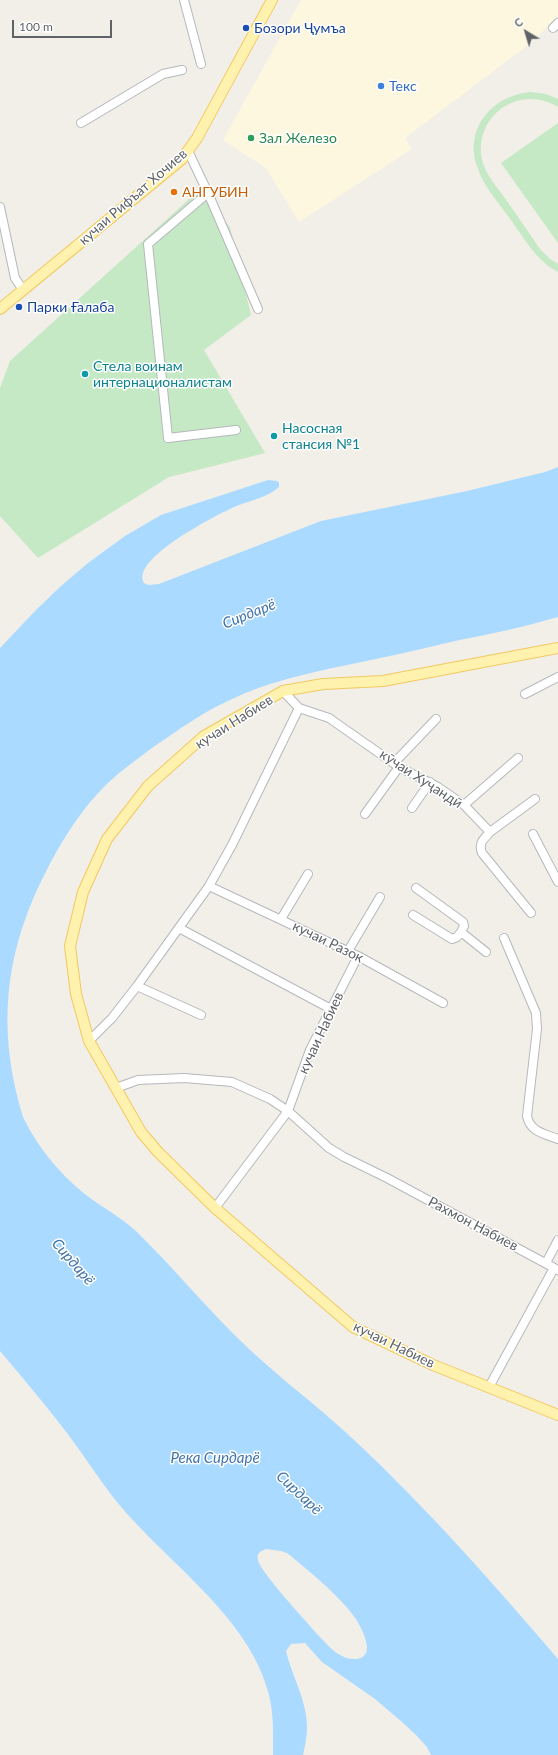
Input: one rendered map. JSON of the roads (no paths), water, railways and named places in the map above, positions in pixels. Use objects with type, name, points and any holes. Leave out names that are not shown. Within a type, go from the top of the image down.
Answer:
[{"type":"main road","name":"кучаи Рифъат Хочиев","points":[[0,309],[182,159],[197,138],[272,0]]},
{"type":"main road","name":"кучаи Набиев","points":[[558,648],[383,681],[323,684],[283,692],[204,736],[148,786],[107,840],[83,892],[70,946],[76,994],[89,1041],[141,1132],[158,1152],[215,1208],[353,1327],[433,1365],[558,1415]]},
{"type":"street","points":[[184,0],[201,64]]},
{"type":"street","points":[[81,123],[163,74],[182,70]]},
{"type":"street","points":[[188,151],[208,192],[258,309]]},
{"type":"street","points":[[208,192],[148,244],[168,438],[236,430]]},
{"type":"street","points":[[0,207],[15,278],[23,290]]},
{"type":"street","points":[[525,694],[558,677]]},
{"type":"street","name":"кӯчаи Хуҷандӣ","points":[[283,692],[299,708],[329,718],[397,765],[430,782],[464,805],[490,832]]},
{"type":"street","points":[[89,1041],[112,1018],[137,986],[209,886],[232,845],[299,708]]},
{"type":"street","points":[[365,814],[397,765],[436,719]]},
{"type":"street","points":[[464,805],[518,758]]},
{"type":"street","points":[[412,808],[430,782]]},
{"type":"street","points":[[531,913],[482,853],[480,848],[481,842],[490,832],[535,798]]},
{"type":"street","points":[[532,834],[558,882]]},
{"type":"street","points":[[281,919],[308,874]]},
{"type":"street","name":"кучаи Разок","points":[[209,886],[358,956],[444,1004]]},
{"type":"street","points":[[413,915],[452,939],[458,938],[464,926],[463,922],[416,888]]},
{"type":"street","points":[[348,951],[380,898]]},
{"type":"street","points":[[179,928],[331,1008]]},
{"type":"street","points":[[461,932],[486,952]]},
{"type":"street","points":[[504,938],[536,1013],[537,1029],[527,1116],[531,1126],[538,1132],[558,1139]]},
{"type":"street","name":"кучаи Набиев","points":[[215,1208],[288,1111],[310,1050],[358,956]]},
{"type":"street","points":[[137,986],[201,1015]]},
{"type":"street","points":[[116,1088],[138,1080],[184,1078],[232,1082],[270,1099],[288,1111]]},
{"type":"street","name":"Рахмон Набиев","points":[[288,1111],[329,1148],[546,1263],[556,1270]]},
{"type":"street","points":[[546,1263],[558,1240]]},
{"type":"street","points":[[489,1387],[556,1270]]},
{"type":"water","name":"Река Сирдарё","points":[[558,467],[558,617],[507,630],[289,678],[243,694],[199,717],[152,748],[120,772],[91,801],[63,841],[40,884],[23,926],[15,953],[10,980],[8,1007],[10,1062],[23,1117],[43,1151],[60,1171],[80,1190],[136,1231],[248,1348],[340,1427],[407,1491],[509,1602],[558,1659],[558,1755],[431,1755],[427,1747],[402,1722],[375,1699],[322,1662],[305,1643],[291,1644],[286,1651],[305,1708],[307,1727],[306,1741],[303,1755],[273,1755],[271,1702],[259,1667],[244,1640],[225,1615],[204,1592],[117,1502],[102,1483],[75,1443],[0,1351],[0,648],[61,586],[88,563],[125,536],[161,515],[268,480],[277,481],[279,483],[279,487],[263,497],[232,508],[209,520],[161,551],[149,562],[143,573],[144,583],[148,585],[159,584],[321,521],[467,491],[545,472]],"holes":[[[266,1549],[287,1553],[333,1592],[356,1619],[366,1642],[367,1648],[363,1657],[357,1659],[348,1658],[333,1650],[275,1586],[261,1566],[258,1560],[258,1554]]]},
{"type":"place","name":"Бозори Ҷумъа","points":[[246,28]]},
{"type":"place","name":"Текс","points":[[381,86]]},
{"type":"place","name":"Зал Железо","points":[[251,138]]},
{"type":"place","name":"АНГУБИН","points":[[174,192]]},
{"type":"place","name":"Парки Ғалаба","points":[[19,307]]},
{"type":"place","name":"Стела воинам интернационалистам","points":[[85,374]]},
{"type":"place","name":"Насосная стансия №1","points":[[274,436]]},
{"type":"water label","name":"Сирдарё","points":[[249,614]]},
{"type":"water label","name":"Сирдарё","points":[[73,1262]]},
{"type":"water label","name":"Сирдарё","points":[[299,1493]]}]
